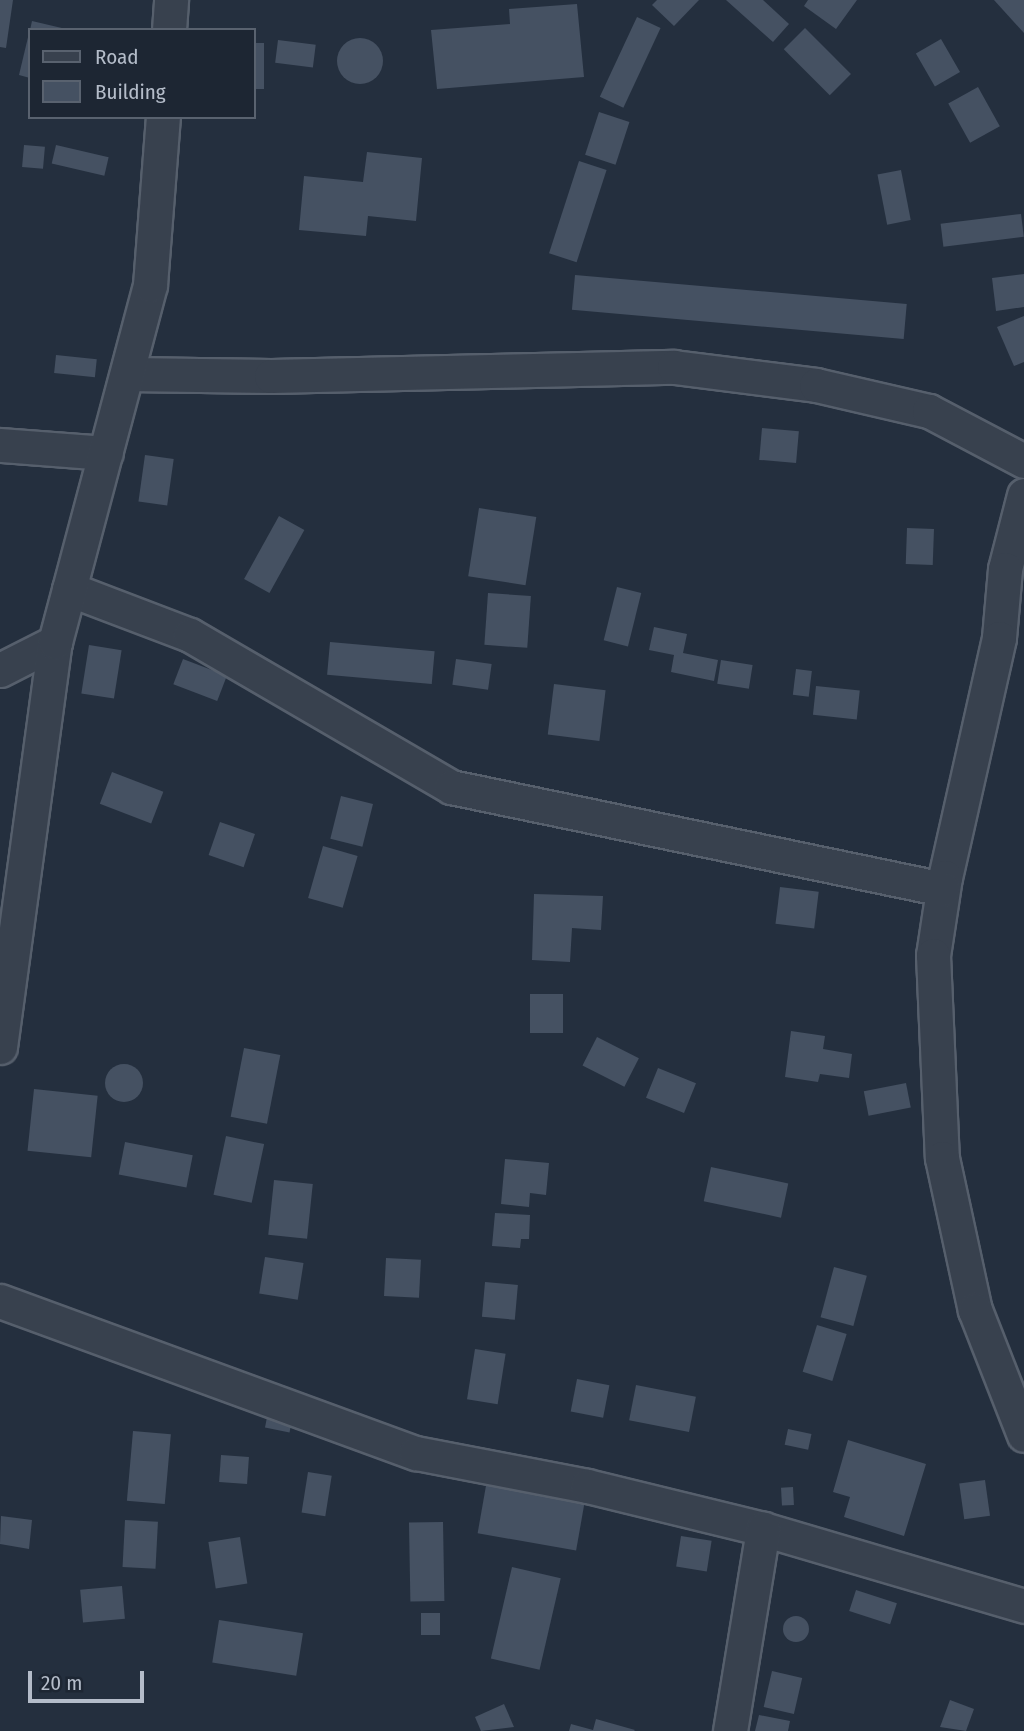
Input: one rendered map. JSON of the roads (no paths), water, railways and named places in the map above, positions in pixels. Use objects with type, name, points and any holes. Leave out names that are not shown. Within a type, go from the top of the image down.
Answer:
[{"type":"street","points":[[169,28],[171,0]]},
{"type":"street","points":[[0,1047],[55,642],[150,285],[163,119]]},
{"type":"street","points":[[128,374],[271,376],[674,367],[816,385],[929,411],[1024,461]]},
{"type":"street","points":[[0,445],[106,453]]},
{"type":"street","points":[[1024,495],[943,889],[933,955],[942,1158],[975,1310],[1024,1435]]},
{"type":"street","points":[[69,589],[190,635],[451,787],[943,889]]},
{"type":"street","points":[[0,670],[55,642]]},
{"type":"street","points":[[0,1301],[416,1452],[587,1486],[763,1529],[1024,1606]]},
{"type":"street","points":[[730,1731],[763,1529]]}]
